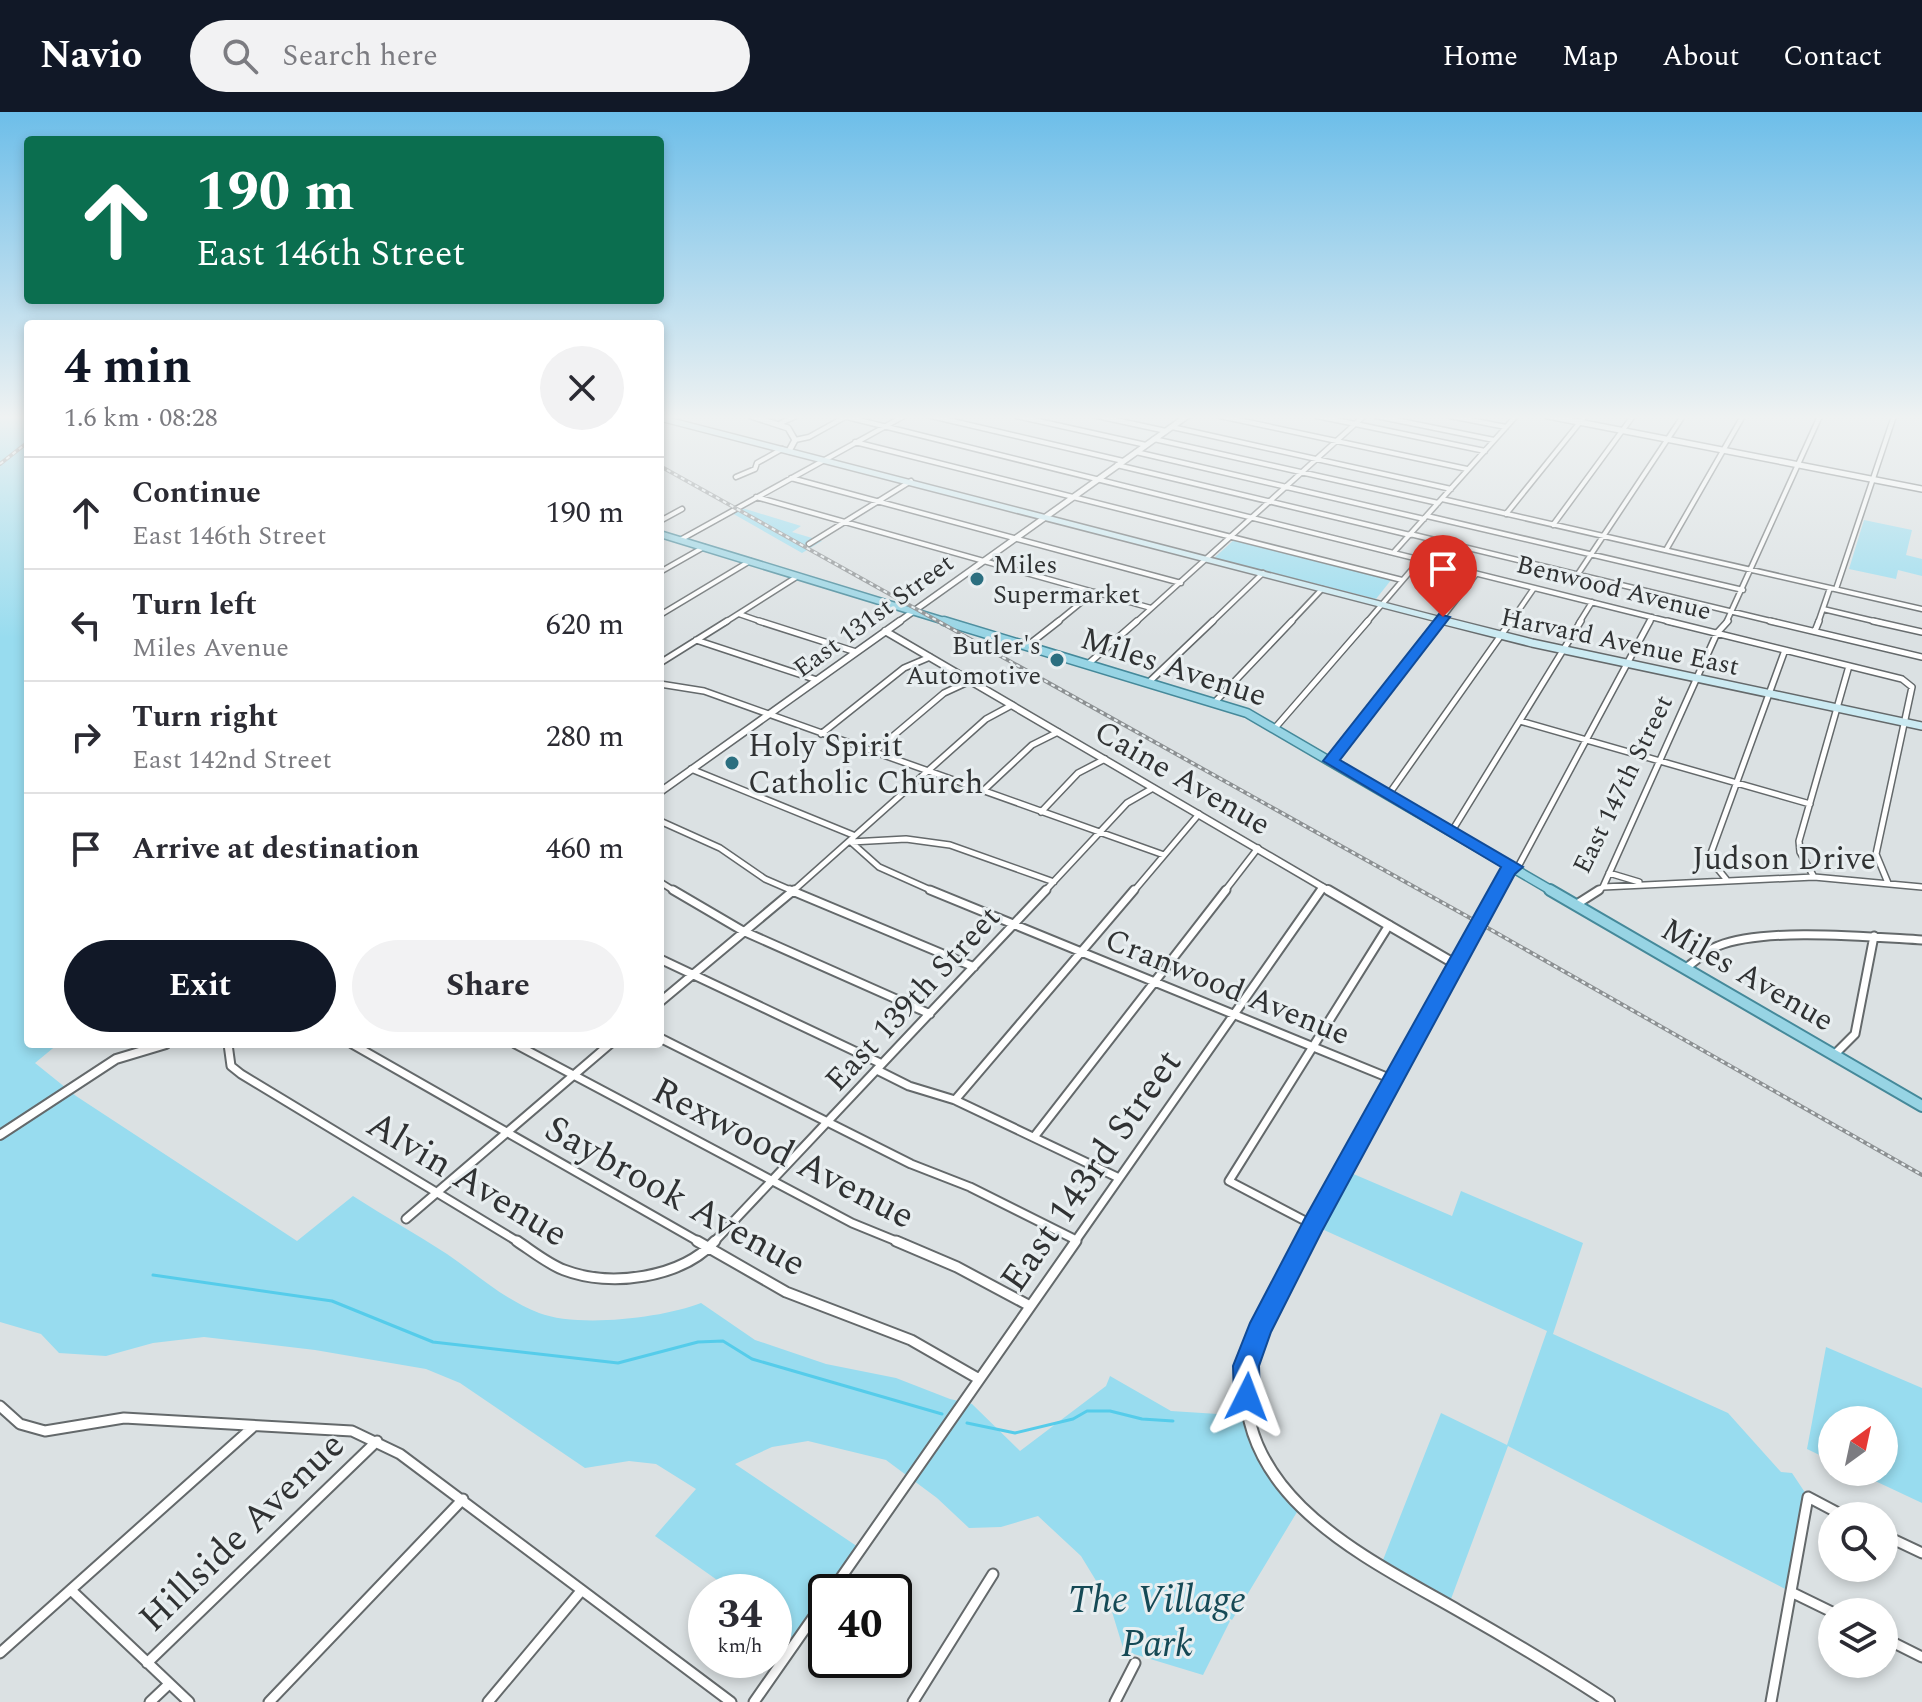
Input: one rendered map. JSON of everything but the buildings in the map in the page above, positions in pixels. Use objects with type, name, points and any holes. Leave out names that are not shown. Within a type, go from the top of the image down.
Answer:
[{"type":"main road","name":"Harvard Avenue East","points":[[946,490],[1502,636],[1922,726]]},
{"type":"main road","name":"Miles Avenue","points":[[664,535],[1247,713],[1922,1106]]},
{"type":"street","points":[[680,540],[769,490]]},
{"type":"street","points":[[838,490],[1181,583]]},
{"type":"street","points":[[809,544],[897,490]]},
{"type":"street","points":[[1046,490],[1402,580]]},
{"type":"street","name":"East 131st Street","points":[[664,789],[1083,490]]},
{"type":"street","name":"Benwood Avenue","points":[[1144,490],[1896,677],[1912,687],[1906,722]]},
{"type":"street","points":[[1223,490],[1922,657]]},
{"type":"street","points":[[1088,664],[1284,490]]},
{"type":"street","points":[[1302,490],[1743,590]]},
{"type":"street","points":[[1387,490],[1506,514],[1922,609]]},
{"type":"street","points":[[1394,552],[1450,490]]},
{"type":"street","points":[[1506,514],[1525,490]]},
{"type":"street","points":[[1553,525],[1578,490]]},
{"type":"street","points":[[1572,583],[1633,490]]},
{"type":"street","points":[[1666,550],[1700,490]]},
{"type":"street","name":"East 147th Street","points":[[1577,904],[1603,887],[1717,633],[1733,611],[1787,490]]},
{"type":"street","points":[[1815,631],[1868,490]]},
{"type":"street","points":[[756,497],[1151,608]]},
{"type":"street","points":[[664,519],[682,509]]},
{"type":"street","points":[[664,570],[704,547]]},
{"type":"street","points":[[1275,728],[1420,560]]},
{"type":"street","points":[[664,613],[750,561]]},
{"type":"street","points":[[1149,682],[1263,573]]},
{"type":"street","points":[[1331,761],[1476,574]]},
{"type":"street","points":[[664,660],[798,576]]},
{"type":"street","points":[[1389,794],[1534,588]]},
{"type":"street","points":[[1214,703],[1322,589]]},
{"type":"street","points":[[1027,646],[1094,592]]},
{"type":"street","points":[[1452,831],[1592,602]]},
{"type":"street","points":[[1823,609],[1922,632]]},
{"type":"street","points":[[739,614],[856,652]]},
{"type":"street","points":[[1609,1702],[1538,1655],[1354,1552],[1317,1523],[1277,1480],[1262,1453],[1250,1423],[1246,1366],[1254,1340],[1313,1225],[1508,870],[1519,865],[1652,617]]},
{"type":"street","name":"Caine Avenue","points":[[885,631],[1457,965]]},
{"type":"street","points":[[696,640],[817,680]]},
{"type":"street","points":[[1726,879],[1713,863],[1711,853],[1785,650]]},
{"type":"street","points":[[821,734],[904,668],[930,657]]},
{"type":"street","points":[[1814,877],[1800,852],[1799,841],[1849,666]]},
{"type":"street","points":[[873,753],[944,693],[970,681]]},
{"type":"street","points":[[664,685],[704,691],[1164,855]]},
{"type":"street","points":[[664,999],[986,719],[1012,705]]},
{"type":"street","points":[[1520,721],[1810,804]]},
{"type":"street","points":[[1888,883],[1876,854],[1906,722]]},
{"type":"street","points":[[983,792],[1032,745],[1058,732]]},
{"type":"street","points":[[1041,812],[1078,773],[1105,759]]},
{"type":"street","points":[[691,769],[832,824],[852,838],[940,843],[967,849],[1054,882]]},
{"type":"street","name":"East 139th Street","points":[[709,1248],[1127,803],[1153,788]]},
{"type":"street","points":[[955,1100],[1199,814]]},
{"type":"street","points":[[664,823],[720,848],[765,879],[974,967]]},
{"type":"street","name":"Cranwood Avenue","points":[[852,838],[879,867],[899,877],[1394,1080]]},
{"type":"street","points":[[1034,1137],[1258,848]]},
{"type":"street","name":"Judson Drive","points":[[1608,875],[1646,883]]},
{"type":"street","name":"Judson Drive","points":[[1608,875],[1631,885]]},
{"type":"street","name":"Judson Drive","points":[[1603,887],[1814,877],[1922,887]]},
{"type":"street","points":[[664,884],[743,931],[930,1014]]},
{"type":"street","name":"East 143rd Street","points":[[844,1574],[1323,887]]},
{"type":"street","points":[[1313,1225],[1229,1181],[1389,925]]},
{"type":"street","points":[[1687,967],[1727,941],[1874,936],[1922,940]]},
{"type":"street","points":[[1834,1055],[1855,1034],[1874,936]]},
{"type":"street","points":[[664,961],[880,1067],[909,1086],[955,1100],[1119,1178]]},
{"type":"street","points":[[664,1040],[911,1164],[983,1193],[1076,1240]]},
{"type":"street","points":[[0,1135],[116,1059],[153,1048]]},
{"type":"street","name":"Alvin Avenue","points":[[229,1048],[231,1066],[241,1074],[564,1270],[605,1279],[656,1274],[684,1265],[709,1248]]},
{"type":"street","name":"Saybrook Avenue","points":[[359,1048],[786,1292],[900,1334],[979,1379]]},
{"type":"street","name":"Rexwood Avenue","points":[[523,1048],[852,1223],[957,1267],[1030,1306]]},
{"type":"street","points":[[406,1219],[605,1048]]},
{"type":"street","points":[[0,1406],[10,1419],[34,1430],[57,1432],[100,1420],[124,1418],[352,1431],[377,1441],[463,1499],[731,1702]]},
{"type":"street","points":[[0,1653],[254,1426]]},
{"type":"street","name":"Hillside Avenue","points":[[147,1663],[377,1441]]},
{"type":"street","points":[[1771,1702],[1808,1497],[1818,1502]]},
{"type":"street","points":[[269,1702],[463,1499]]},
{"type":"street","points":[[1898,1542],[1922,1553]]},
{"type":"street","points":[[913,1702],[993,1574]]},
{"type":"street","points":[[71,1590],[189,1702]]},
{"type":"street","points":[[488,1702],[581,1591]]},
{"type":"street","points":[[1791,1592],[1818,1605]]},
{"type":"street","points":[[754,1702],[808,1625]]},
{"type":"street","points":[[1898,1645],[1922,1657]]},
{"type":"street","points":[[1115,1702],[1135,1663]]},
{"type":"street","points":[[150,1702],[169,1684]]},
{"type":"green space","name":"The Village Park","points":[[0,490],[24,490],[24,1048],[53,1048],[35,1063],[76,1096],[297,1241],[353,1196],[447,1254],[502,1294],[539,1313],[575,1320],[620,1319],[665,1313],[701,1303],[755,1340],[826,1364],[896,1378],[972,1404],[1020,1451],[1106,1386],[1110,1376],[1171,1411],[1249,1416],[1262,1454],[1300,1507],[1232,1620],[1211,1608],[1230,1621],[1203,1675],[1124,1651],[1109,1602],[1081,1556],[1038,1516],[1001,1527],[969,1528],[937,1498],[886,1460],[808,1441],[772,1447],[735,1464],[861,1549],[844,1574],[808,1574],[808,1625],[797,1641],[792,1637],[792,1574],[709,1574],[655,1536],[696,1489],[656,1464],[629,1461],[585,1468],[460,1383],[426,1369],[315,1350],[204,1337],[153,1343],[106,1356],[59,1353],[41,1334],[0,1322]]},
{"type":"green space","points":[[739,507],[801,526],[792,532],[822,541],[802,553],[730,512]]},
{"type":"green space","points":[[1864,520],[1912,530],[1906,555],[1922,559],[1922,576],[1898,570],[1896,579],[1849,569]]},
{"type":"green space","points":[[1235,539],[1391,580],[1376,599],[1214,558]]},
{"type":"green space","points":[[1344,1170],[1452,1216],[1461,1191],[1583,1243],[1553,1334],[1728,1413],[1781,1472],[1792,1473],[1808,1497],[1791,1592],[1508,1446],[1451,1599],[1383,1560],[1441,1413],[1507,1445],[1547,1331],[1313,1225]]},
{"type":"green space","points":[[1826,1347],[1922,1388],[1922,1503],[1886,1486],[1898,1486],[1898,1406],[1818,1406],[1818,1454],[1807,1449]]},
{"type":"waterway","points":[[153,1275],[332,1301],[433,1342],[618,1363],[698,1342],[723,1341],[752,1359],[942,1414]]},
{"type":"waterway","points":[[967,1423],[1015,1433],[1073,1419],[1087,1411],[1110,1411],[1142,1419],[1173,1421]]},
{"type":"railway","points":[[703,490],[1479,923],[1922,1175]]},
{"type":"place","name":"Miles Supermarket","points":[[977,579]]},
{"type":"place","name":"Butler's Automotive","points":[[1057,660]]},
{"type":"place","name":"Holy Spirit Catholic Church","points":[[732,763]]},
{"type":"route","points":[[1247,1397],[1246,1366],[1259,1330],[1313,1225],[1508,870],[1514,867],[1331,761],[1443,617]]}]
